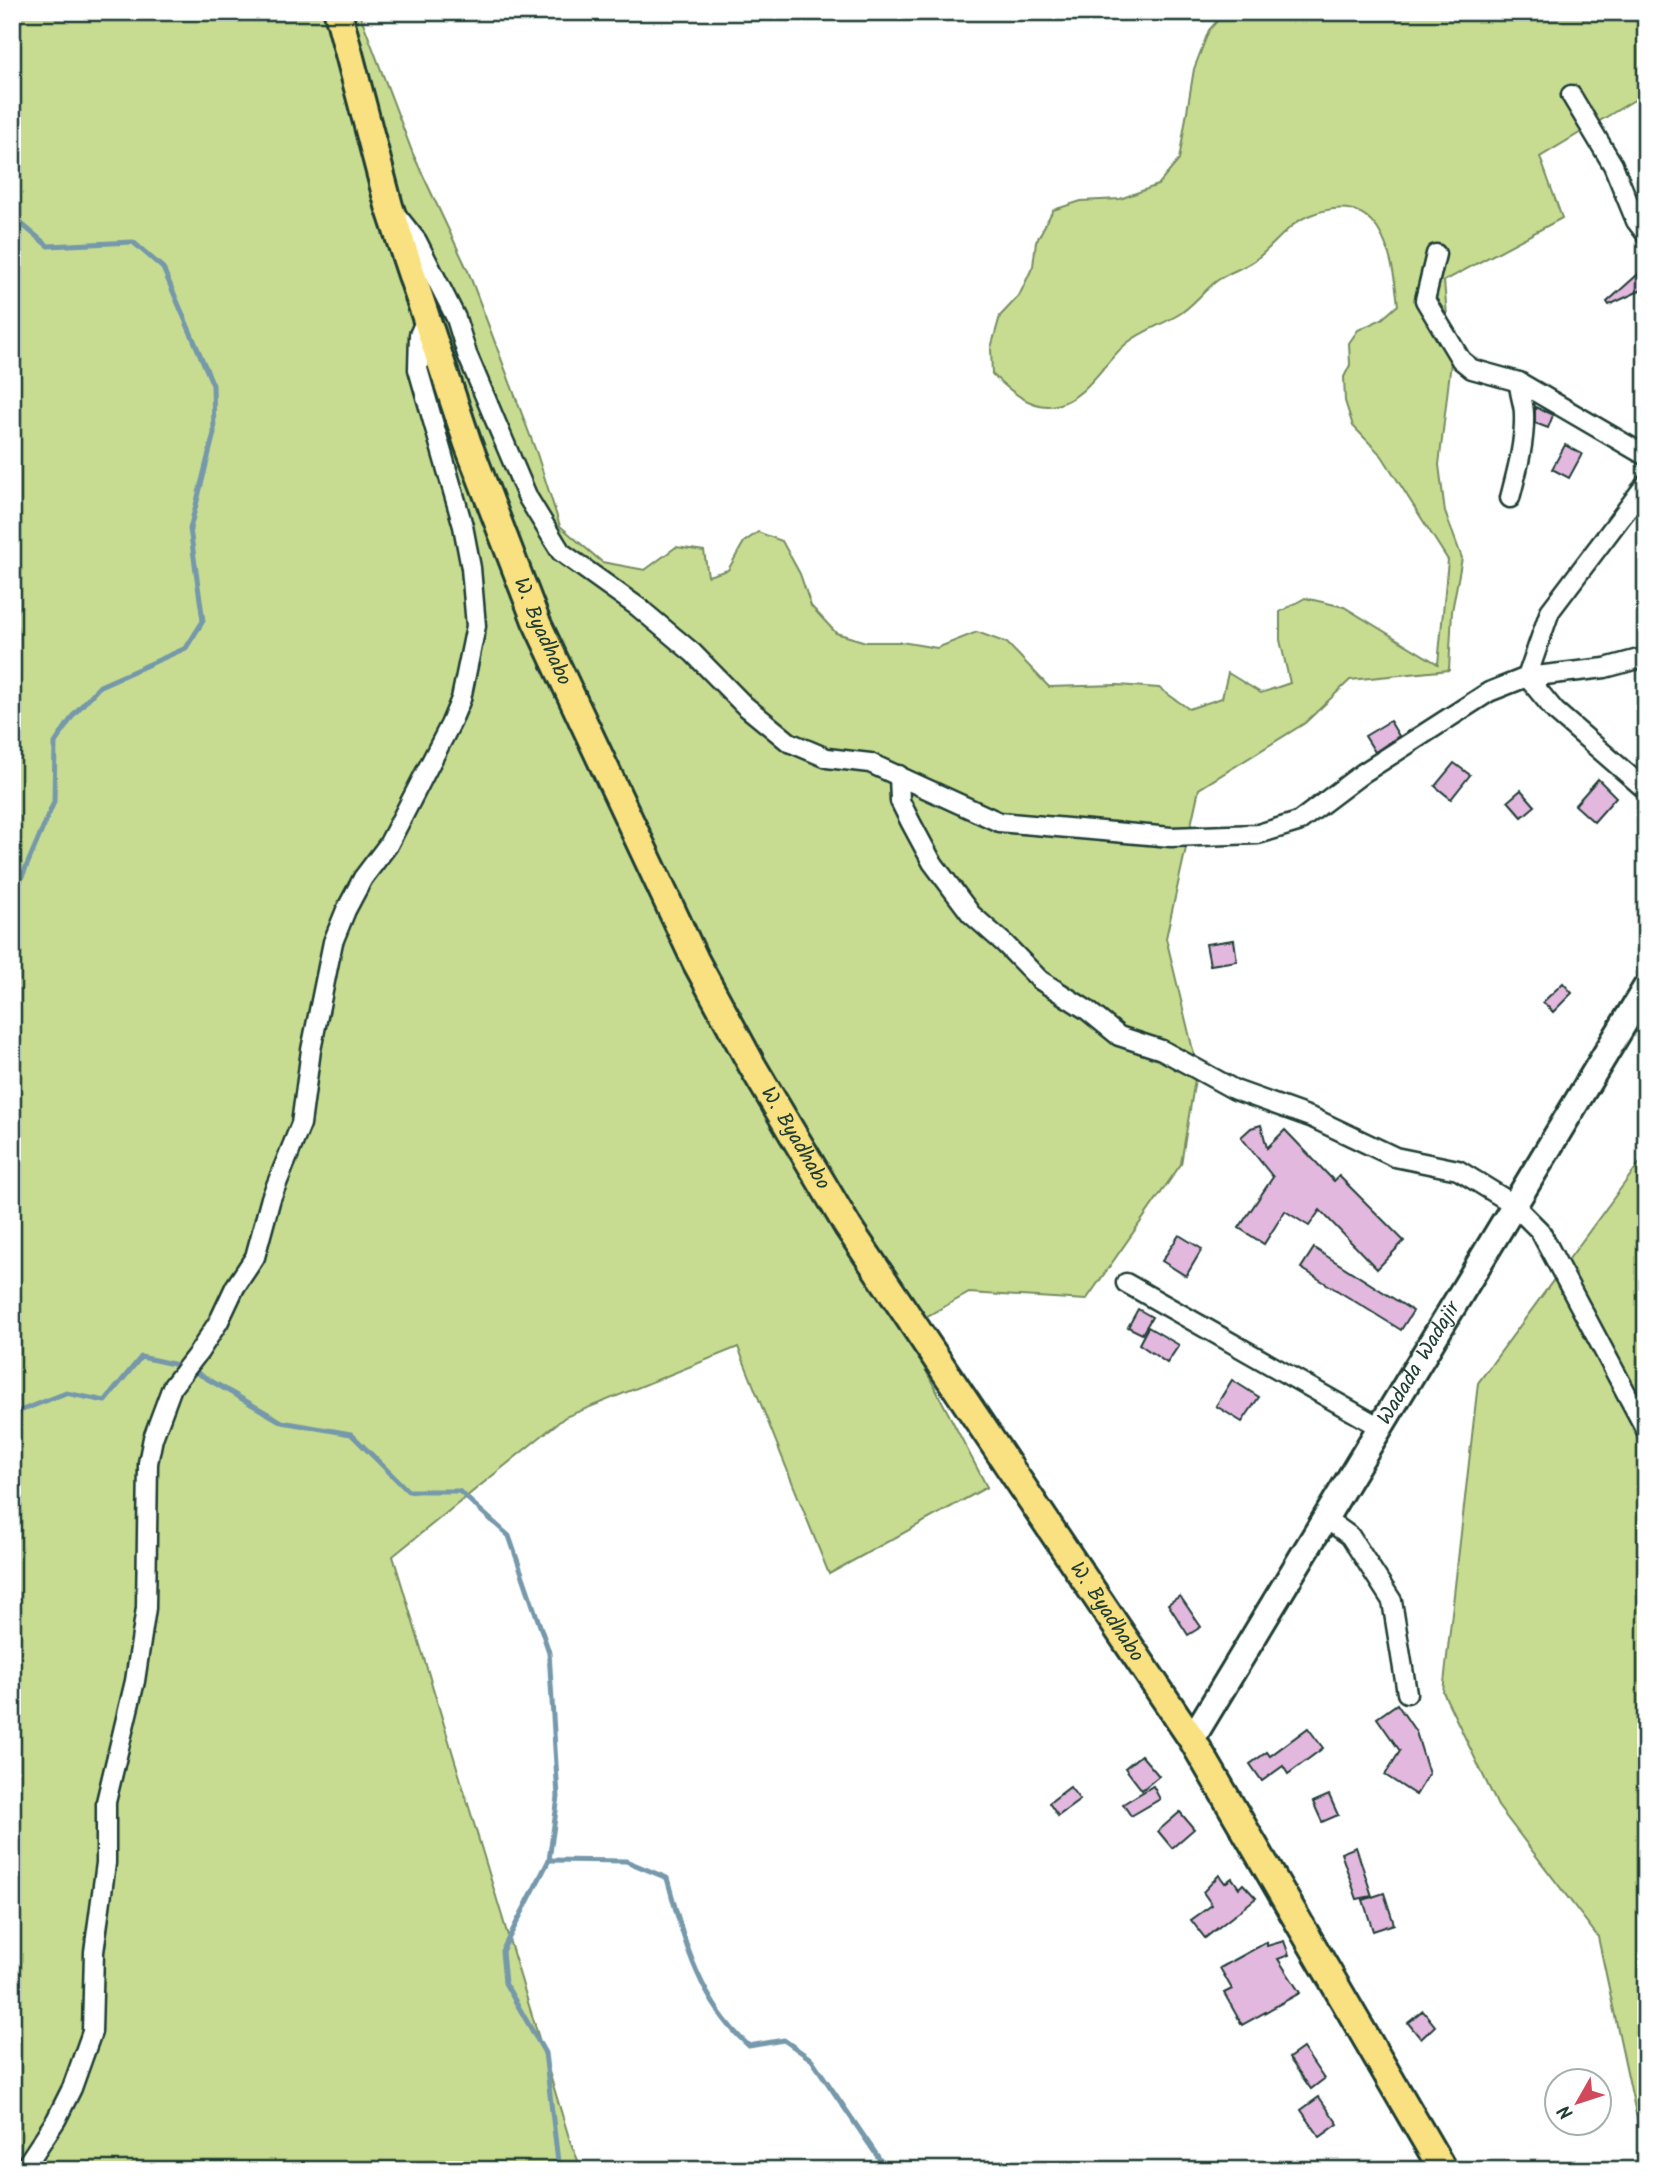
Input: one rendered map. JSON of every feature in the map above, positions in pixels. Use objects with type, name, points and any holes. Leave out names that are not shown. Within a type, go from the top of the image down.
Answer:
[{"type":"main road","name":"W. Byadhabo","points":[[338,12],[390,206],[468,444],[536,621],[696,962],[753,1067],[848,1227],[1192,1739],[1443,2170]]},
{"type":"street","points":[[1571,95],[1613,165],[1636,220],[1646,234]]},
{"type":"street","points":[[390,206],[416,241],[456,318],[467,354],[528,498],[561,552],[638,607],[693,653],[744,705],[789,742],[827,758],[870,763],[999,822],[1171,838],[1258,834],[1298,822],[1363,773],[1489,692],[1527,677],[1605,667],[1646,657]]},
{"type":"street","points":[[1436,254],[1425,300],[1461,360],[1472,369],[1519,382],[1646,456]]},
{"type":"street","points":[[23,2170],[56,2120],[72,2088],[92,2032],[94,1952],[106,1863],[106,1802],[135,1681],[146,1608],[148,1464],[153,1438],[172,1388],[199,1352],[235,1287],[256,1257],[271,1198],[301,1124],[311,1050],[333,942],[346,910],[388,845],[450,726],[466,676],[476,626],[471,568],[463,526],[418,369],[419,335],[425,319]]},
{"type":"street","points":[[1510,498],[1519,466],[1525,411],[1518,394],[1519,382]]},
{"type":"street","points":[[1527,677],[1550,611],[1646,484]]},
{"type":"street","points":[[1527,677],[1555,711],[1646,790]]},
{"type":"street","points":[[899,775],[900,801],[911,823],[932,862],[971,914],[1040,980],[1087,1010],[1119,1036],[1162,1050],[1235,1090],[1313,1118],[1395,1157],[1458,1170],[1513,1204],[1540,1231],[1646,1430]]},
{"type":"street","name":"Wadada Wadajir","points":[[1192,1739],[1646,988]]},
{"type":"street","points":[[1126,1283],[1380,1427]]},
{"type":"street","points":[[1325,1518],[1350,1536],[1392,1601],[1407,1693]]},
{"type":"green space","points":[[12,12],[359,12],[413,154],[468,271],[537,454],[560,526],[602,562],[645,570],[676,547],[704,551],[708,576],[728,570],[744,542],[758,532],[782,541],[800,574],[811,606],[836,633],[866,642],[901,642],[937,648],[977,632],[1007,643],[1049,687],[1118,685],[1159,688],[1189,709],[1222,698],[1228,673],[1261,693],[1290,683],[1280,640],[1280,612],[1305,598],[1344,607],[1438,664],[1448,560],[1382,456],[1353,426],[1345,401],[1344,377],[1350,365],[1349,343],[1358,330],[1382,319],[1398,305],[1392,264],[1378,229],[1367,217],[1352,210],[1332,209],[1308,216],[1294,224],[1255,260],[1218,280],[1172,319],[1127,343],[1077,395],[1056,405],[1038,405],[1021,397],[992,374],[991,348],[1000,316],[1019,296],[1033,266],[1036,242],[1053,210],[1081,201],[1120,199],[1158,185],[1179,160],[1194,69],[1209,30],[1225,12],[1646,12],[1646,93],[1540,157],[1562,218],[1444,281],[1451,362],[1439,465],[1445,512],[1462,558],[1452,611],[1449,670],[1350,680],[1305,723],[1199,789],[1166,938],[1197,1067],[1181,1164],[1086,1300],[969,1293],[904,1329],[987,1487],[829,1574],[738,1347],[565,1417],[393,1556],[570,2141],[582,2170],[12,2170]]},
{"type":"green space","points":[[1646,1154],[1646,2160],[1598,1937],[1498,1806],[1443,1692],[1478,1383]]},
{"type":"building","points":[[1646,267],[1646,288],[1609,305],[1607,302]]},
{"type":"building","points":[[1535,407],[1553,415],[1548,428],[1535,423]]},
{"type":"building","points":[[1565,445],[1582,454],[1569,478],[1552,469]]},
{"type":"building","points":[[1390,721],[1399,736],[1375,752],[1365,736]]},
{"type":"building","points":[[1454,763],[1470,775],[1451,799],[1435,786]]},
{"type":"building","points":[[1598,779],[1616,797],[1594,822],[1575,805]]},
{"type":"building","points":[[1521,790],[1535,806],[1522,817],[1508,801]]},
{"type":"building","points":[[1234,940],[1237,961],[1210,965],[1206,944]]},
{"type":"building","points":[[1563,983],[1572,993],[1553,1012],[1543,1002]]},
{"type":"building","points":[[1261,1125],[1267,1148],[1285,1130],[1334,1181],[1339,1176],[1404,1241],[1377,1269],[1320,1210],[1309,1226],[1285,1211],[1264,1244],[1239,1228],[1273,1177],[1241,1137],[1251,1128]]},
{"type":"building","points":[[1179,1235],[1202,1249],[1186,1276],[1162,1261]]},
{"type":"building","points":[[1314,1248],[1413,1311],[1401,1330],[1301,1268]]},
{"type":"building","points":[[1138,1309],[1152,1317],[1142,1334],[1128,1327]]},
{"type":"building","points":[[1148,1327],[1179,1345],[1167,1363],[1139,1344]]},
{"type":"building","points":[[1232,1380],[1259,1397],[1242,1422],[1216,1406]]},
{"type":"building","points":[[1180,1596],[1201,1627],[1188,1635],[1168,1604]]},
{"type":"building","points":[[1397,1704],[1416,1732],[1429,1774],[1416,1795],[1385,1775],[1400,1751],[1377,1718]]},
{"type":"building","points":[[1308,1728],[1323,1748],[1288,1774],[1283,1766],[1262,1781],[1250,1764],[1267,1752],[1270,1756]]},
{"type":"building","points":[[1141,1755],[1159,1776],[1142,1790],[1125,1768]]},
{"type":"building","points":[[1153,1786],[1160,1799],[1131,1816],[1123,1804]]},
{"type":"building","points":[[1070,1787],[1080,1800],[1058,1816],[1049,1803]]},
{"type":"building","points":[[1329,1795],[1338,1815],[1322,1822],[1313,1802]]},
{"type":"building","points":[[1180,1812],[1194,1829],[1172,1848],[1158,1831]]},
{"type":"building","points":[[1356,1847],[1372,1896],[1357,1899],[1341,1853]]},
{"type":"building","points":[[1219,1875],[1225,1883],[1232,1878],[1239,1888],[1243,1884],[1256,1898],[1205,1938],[1191,1920],[1212,1905],[1203,1892]]},
{"type":"building","points":[[1384,1893],[1394,1924],[1373,1931],[1363,1900]]},
{"type":"building","points":[[1284,1941],[1289,1955],[1278,1959],[1300,1993],[1242,2025],[1224,1993],[1232,1989],[1220,1968],[1267,1942],[1267,1946]]},
{"type":"building","points":[[1423,2011],[1435,2026],[1421,2039],[1408,2023]]},
{"type":"building","points":[[1303,2048],[1324,2079],[1311,2089],[1289,2058]]},
{"type":"building","points":[[1319,2097],[1338,2124],[1320,2137],[1301,2110]]},
{"type":"waterway","points":[[12,44],[16,40],[14,12]]},
{"type":"waterway","points":[[12,216],[48,246],[133,242],[163,268],[213,385],[214,433],[190,529],[203,621],[186,648],[100,686],[74,714],[55,743],[54,802],[12,900]]},
{"type":"waterway","points":[[12,1414],[66,1393],[105,1401],[141,1357],[187,1367],[282,1422],[351,1434],[408,1491],[459,1491],[509,1536],[549,1652],[558,1797],[549,1860],[502,1951],[505,1983],[545,2053],[559,2170]]},
{"type":"waterway","points":[[549,1860],[626,1861],[667,1878],[687,1947],[717,2010],[749,2046],[784,2040],[812,2060],[880,2160],[881,2170]]}]
